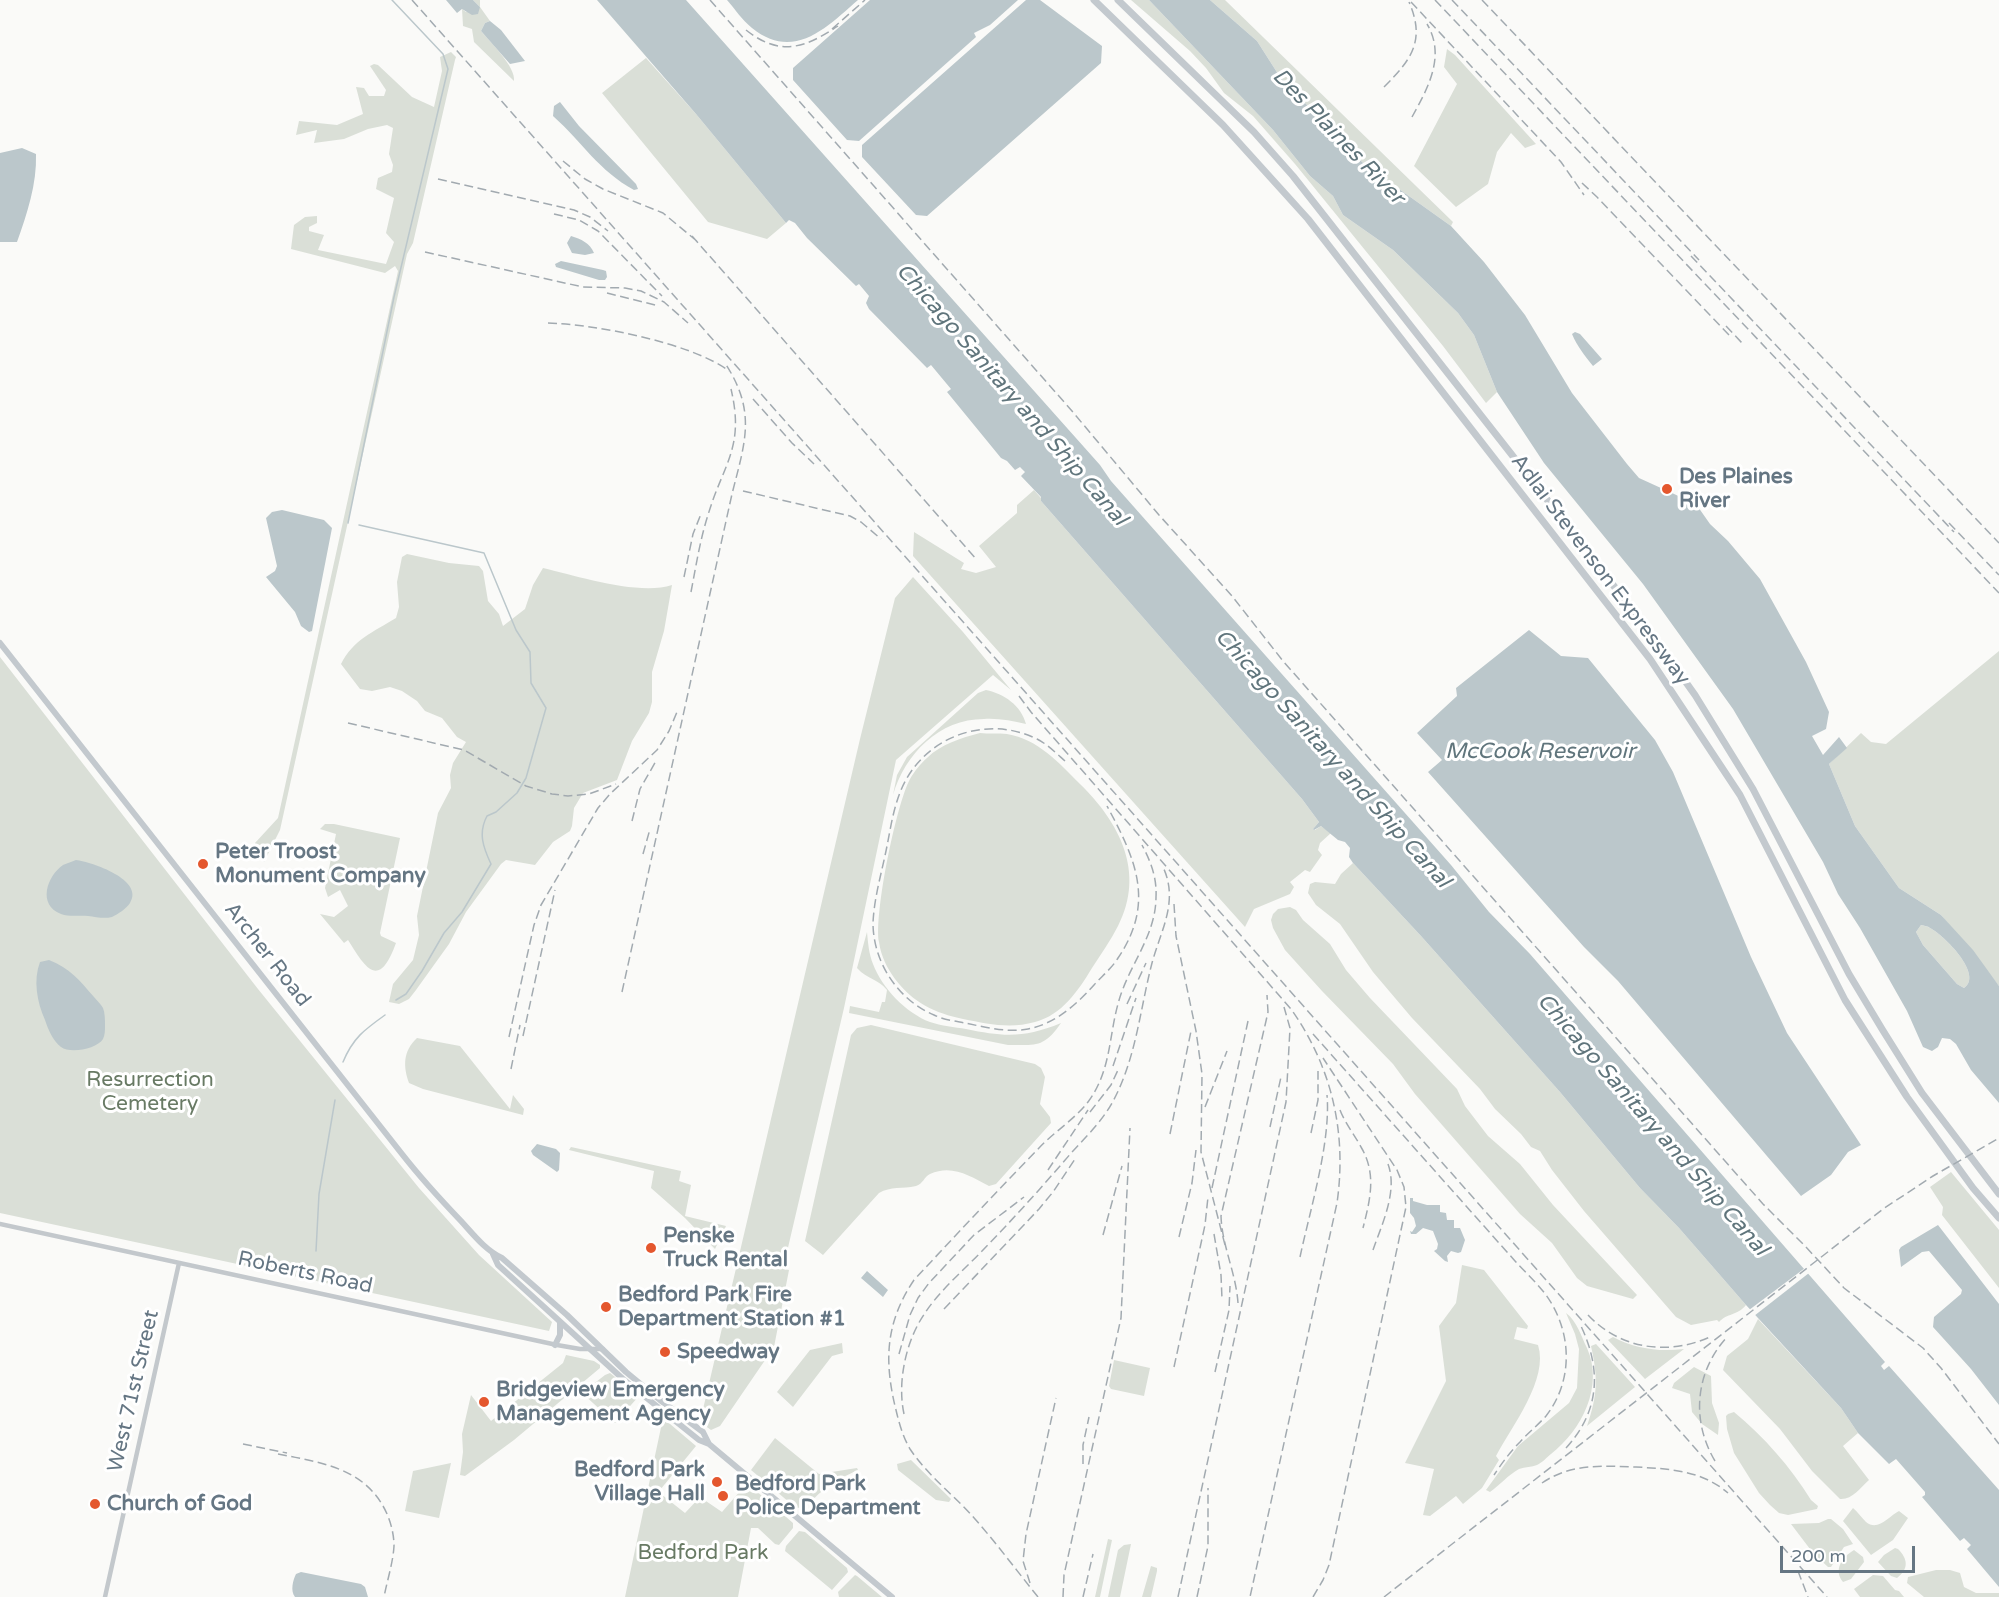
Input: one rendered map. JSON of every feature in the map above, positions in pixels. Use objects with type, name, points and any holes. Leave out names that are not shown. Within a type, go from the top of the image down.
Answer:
[{"type":"highway","name":"Adlai Stevenson Expressway","points":[[1094,0],[1223,125],[1272,176],[1308,219],[1650,659],[1740,795],[1845,1000],[1907,1097],[1973,1188],[1999,1218]]},
{"type":"highway","name":"Adlai Stevenson Expressway","points":[[1118,0],[1254,132],[1293,176],[1663,650],[1722,737],[1753,789],[1849,974],[1882,1029],[1922,1093],[1999,1194]]},
{"type":"main road","name":"Archer Road","points":[[0,643],[407,1161],[492,1253],[498,1265],[665,1414],[699,1440],[709,1444],[891,1597]]},
{"type":"main road","name":"Archer Road","points":[[492,1253],[502,1258],[660,1400],[703,1432],[709,1444]]},
{"type":"main road","points":[[555,1345],[560,1335],[560,1321]]},
{"type":"street","name":"Roberts Road","points":[[0,1224],[555,1345],[580,1349],[603,1349]]},
{"type":"street","name":"West 71st Street","points":[[105,1597],[179,1263]]},
{"type":"green space","points":[[473,0],[480,0],[480,7]]},
{"type":"green space","points":[[1131,0],[1149,0],[1273,130],[1310,176],[1333,196],[1343,215],[1393,250],[1458,313],[1474,335],[1497,392],[1486,403],[1443,346],[1295,164],[1253,116],[1224,93],[1190,51]]},
{"type":"green space","points":[[1210,0],[1225,0],[1453,222],[1451,226],[1364,164],[1280,77],[1257,41]]},
{"type":"green space","points":[[480,7],[490,21],[485,23],[481,31],[507,62],[514,75],[514,81],[474,42],[472,29],[463,26],[462,9],[466,12]]},
{"type":"green space","points":[[1447,49],[1536,144],[1525,148],[1511,133],[1497,152],[1488,184],[1456,207],[1414,166],[1457,84],[1444,67]]},
{"type":"green space","points":[[451,52],[456,57],[413,243],[407,254],[280,830],[264,862],[255,843],[278,818],[398,271],[395,266],[385,273],[291,249],[294,225],[305,217],[317,216],[317,223],[309,227],[309,231],[324,235],[318,250],[386,264],[394,242],[386,233],[394,198],[376,189],[378,178],[392,172],[393,165],[389,154],[393,128],[387,125],[368,129],[344,139],[314,143],[317,130],[296,135],[299,121],[337,125],[363,114],[356,87],[364,88],[369,96],[384,96],[386,90],[370,66],[374,64],[378,65],[412,97],[434,107],[442,71],[440,57]]},
{"type":"green space","points":[[646,58],[696,114],[786,223],[767,239],[708,222],[602,93]]},
{"type":"green space","points":[[1034,490],[1041,501],[1302,799],[1319,822],[1313,829],[1321,826],[1331,833],[1320,843],[1318,850],[1322,855],[1310,872],[1305,870],[1290,882],[1294,887],[1290,894],[1254,909],[1245,927],[913,556],[914,532],[964,563],[961,569],[976,573],[996,567],[979,546],[1017,513],[1017,505]]},
{"type":"green space","points":[[407,554],[449,563],[479,566],[483,571],[488,601],[499,614],[503,626],[525,609],[533,585],[543,568],[626,587],[658,588],[672,585],[664,631],[652,672],[652,702],[649,713],[632,741],[617,780],[583,793],[574,808],[570,831],[553,842],[535,865],[506,860],[501,864],[466,912],[449,944],[416,990],[409,999],[399,1004],[389,1002],[393,984],[413,960],[419,935],[417,916],[438,813],[451,788],[450,775],[453,763],[466,742],[457,737],[442,718],[425,711],[417,701],[402,691],[390,687],[372,691],[360,689],[341,664],[358,643],[396,618],[399,607],[397,582],[402,557]]},
{"type":"green space","points":[[913,577],[1011,690],[993,675],[896,760],[844,1008],[783,1269],[789,1270],[774,1347],[720,1426],[711,1430],[700,1422],[860,739],[895,598]]},
{"type":"green space","points":[[1999,651],[1999,986],[1941,915],[1899,888],[1855,826],[1829,764],[1861,733],[1871,742],[1886,744]]},
{"type":"green space","name":"Resurrection Cemetery","points":[[0,657],[258,989],[419,1188],[479,1255],[552,1322],[549,1331],[0,1213]]},
{"type":"green space","points":[[986,690],[1011,701],[1024,717],[1026,724],[1000,719],[984,719],[952,725],[939,732],[915,753],[906,766],[893,795],[897,775],[907,757],[978,693]]},
{"type":"green space","points":[[980,733],[1007,734],[1018,737],[1038,746],[1056,760],[1094,799],[1117,831],[1129,867],[1126,906],[1118,926],[1087,977],[1061,1008],[1045,1019],[1026,1024],[981,1023],[953,1017],[925,1006],[909,995],[889,971],[879,942],[878,928],[887,860],[904,792],[910,779],[922,762],[945,745]]},
{"type":"green space","points":[[325,824],[400,838],[380,933],[381,936],[396,943],[390,958],[378,970],[372,970],[367,966],[348,940],[344,943],[320,914],[334,917],[348,906],[340,890],[328,897],[325,888],[336,834],[320,829]]},
{"type":"green space","points":[[1353,863],[1560,1092],[1640,1188],[1679,1228],[1746,1305],[1743,1309],[1719,1322],[1717,1320],[1691,1325],[1676,1317],[1584,1211],[1540,1151],[1531,1147],[1495,1109],[1480,1089],[1412,1018],[1373,972],[1340,924],[1316,905],[1308,893],[1310,884],[1315,882],[1335,884],[1341,874]]},
{"type":"green space","points":[[1290,907],[1296,910],[1303,920],[1330,944],[1346,970],[1370,998],[1457,1089],[1465,1106],[1488,1136],[1520,1164],[1553,1205],[1637,1295],[1633,1299],[1587,1286],[1577,1278],[1552,1243],[1520,1214],[1415,1094],[1393,1064],[1285,950],[1271,920],[1278,909]]},
{"type":"green space","points":[[1921,925],[1929,927],[1944,938],[1960,956],[1969,974],[1969,982],[1964,988],[1957,984],[1923,945],[1916,932]]},
{"type":"green space","points":[[867,932],[872,960],[882,982],[896,999],[921,1018],[943,1025],[1003,1035],[1025,1034],[1061,1023],[1044,1041],[1033,1045],[1008,1045],[849,1013],[850,1006],[879,1012],[882,1002],[885,1002],[887,990],[857,968]]},
{"type":"green space","points":[[871,1025],[1035,1064],[1041,1068],[1045,1077],[1040,1104],[1050,1117],[1051,1123],[996,1184],[989,1186],[961,1172],[946,1170],[930,1174],[916,1186],[892,1188],[879,1193],[823,1255],[805,1241],[851,1035],[857,1028]]},
{"type":"green space","points":[[417,1038],[460,1046],[510,1109],[513,1095],[524,1109],[523,1115],[423,1089],[409,1083],[406,1071],[407,1053]]},
{"type":"green space","points":[[571,1147],[681,1171],[679,1181],[691,1185],[685,1216],[726,1226],[715,1249],[651,1188],[654,1171],[569,1150]]},
{"type":"green space","points":[[1951,1172],[1999,1230],[1999,1288],[1942,1215],[1943,1207],[1930,1187]]},
{"type":"green space","points":[[1462,1265],[1484,1270],[1528,1326],[1527,1329],[1517,1327],[1514,1339],[1538,1345],[1540,1358],[1534,1387],[1496,1456],[1499,1460],[1482,1488],[1463,1504],[1456,1496],[1430,1516],[1423,1515],[1434,1469],[1405,1463],[1446,1381],[1439,1326],[1456,1303]]},
{"type":"green space","points":[[1566,1313],[1578,1329],[1592,1362],[1593,1377],[1587,1406],[1572,1433],[1544,1460],[1537,1465],[1519,1469],[1490,1492],[1486,1490],[1518,1446],[1569,1403],[1577,1388],[1579,1349]]},
{"type":"green space","points":[[1758,1319],[1841,1408],[1858,1433],[1843,1446],[1869,1480],[1848,1498],[1840,1499],[1812,1471],[1780,1429],[1723,1370],[1727,1356],[1748,1339]]},
{"type":"green space","points":[[1613,1337],[1648,1349],[1684,1349],[1645,1379],[1608,1340]]},
{"type":"green space","points":[[842,1343],[843,1353],[832,1356],[793,1407],[777,1392],[810,1350]]},
{"type":"green space","points":[[1596,1344],[1635,1387],[1587,1426],[1596,1386],[1591,1346]]},
{"type":"green space","points":[[566,1355],[594,1361],[600,1365],[600,1368],[514,1440],[465,1476],[460,1475],[463,1452],[462,1434],[471,1395],[491,1421],[563,1363]]},
{"type":"green space","points":[[1114,1360],[1150,1368],[1144,1396],[1111,1389],[1109,1386]]},
{"type":"green space","points":[[1694,1367],[1711,1376],[1712,1403],[1719,1423],[1718,1435],[1702,1424],[1692,1412],[1690,1394],[1672,1388],[1674,1383]]},
{"type":"green space","points":[[610,1373],[639,1396],[615,1423],[582,1393]]},
{"type":"green space","points":[[1734,1412],[1776,1453],[1818,1506],[1817,1509],[1788,1515],[1779,1513],[1759,1493],[1734,1453],[1726,1416]]},
{"type":"green space","name":"Bedford Park","points":[[663,1418],[696,1446],[660,1490],[661,1494],[685,1513],[700,1497],[722,1512],[747,1483],[793,1523],[793,1528],[779,1545],[758,1528],[751,1528],[738,1597],[625,1597]]},
{"type":"green space","points":[[775,1438],[819,1474],[857,1468],[858,1470],[830,1485],[806,1507],[796,1508],[751,1470]]},
{"type":"green space","points":[[911,1460],[951,1499],[949,1502],[936,1500],[898,1470],[897,1464]]},
{"type":"green space","points":[[451,1463],[439,1518],[405,1511],[413,1471]]},
{"type":"green space","points":[[1853,1508],[1870,1525],[1879,1524],[1899,1511],[1908,1518],[1893,1540],[1871,1555],[1843,1521]]},
{"type":"green space","points":[[1828,1519],[1843,1529],[1853,1544],[1844,1547],[1831,1567],[1828,1567],[1813,1553],[1791,1524],[1819,1523]]},
{"type":"green space","points":[[799,1531],[805,1532],[847,1568],[848,1572],[832,1590],[785,1551],[786,1546]]},
{"type":"green space","points":[[1108,1539],[1112,1540],[1100,1597],[1095,1597]]},
{"type":"green space","points":[[1131,1544],[1120,1597],[1108,1597],[1118,1550],[1124,1545]]},
{"type":"green space","points":[[1895,1548],[1901,1553],[1906,1564],[1904,1571],[1897,1578],[1891,1576],[1878,1562]]},
{"type":"green space","points":[[1854,1550],[1863,1557],[1864,1562],[1851,1579],[1843,1582],[1839,1573],[1840,1564]]},
{"type":"green space","points":[[1151,1566],[1157,1568],[1157,1571],[1151,1597],[1142,1597]]},
{"type":"green space","points":[[1936,1570],[1960,1573],[1964,1587],[1976,1593],[1999,1593],[1999,1597],[1924,1597],[1907,1583],[1908,1577]]},
{"type":"green space","points":[[855,1575],[882,1597],[839,1597],[838,1592]]},
{"type":"green space","points":[[1873,1575],[1883,1576],[1904,1597],[1860,1597],[1854,1589]]},
{"type":"water","points":[[446,0],[473,0],[480,7],[478,14],[472,15],[462,9],[457,13]]},
{"type":"water","name":"Chicago Sanitary and Ship Canal","points":[[597,0],[686,0],[1100,465],[1111,481],[1451,865],[1489,912],[1530,954],[1885,1362],[1881,1366],[1884,1370],[1889,1366],[1999,1490],[1999,1587],[1967,1549],[1971,1545],[1964,1538],[1960,1541],[1922,1497],[1925,1492],[1896,1459],[1889,1464],[1858,1433],[1841,1408],[1679,1228],[1640,1188],[1560,1092],[1353,863],[1349,857],[1350,848],[1345,842],[1338,840],[1321,826],[1313,829],[1319,822],[1302,799],[1041,501],[1041,497],[1021,476],[1025,472],[1020,467],[1015,470],[1001,458],[947,392],[951,389],[931,365],[927,368],[869,309],[866,303],[869,296],[859,284],[856,286],[807,238],[795,223],[789,220],[786,223],[696,114]]},
{"type":"water","points":[[727,0],[858,0],[822,30],[796,41],[782,42],[767,38],[752,28]]},
{"type":"water","points":[[870,0],[1018,0],[990,25],[974,33],[976,37],[859,141],[847,140],[793,80],[793,68]]},
{"type":"water","points":[[1026,0],[1040,0],[1102,46],[1101,63],[927,216],[916,215],[862,157],[862,145]]},
{"type":"water","points":[[1149,0],[1210,0],[1257,41],[1280,77],[1364,164],[1451,226],[1484,262],[1525,315],[1572,393],[1639,478],[1696,504],[1710,524],[1728,541],[1760,579],[1806,662],[1829,712],[1826,729],[1812,736],[1823,755],[1839,737],[1847,748],[1829,764],[1855,826],[1899,888],[1941,915],[1973,950],[1999,986],[1999,1103],[1971,1070],[1956,1044],[1950,1039],[1942,1038],[1938,1047],[1932,1051],[1923,1047],[1907,1011],[1733,709],[1643,584],[1544,463],[1497,392],[1474,335],[1458,313],[1393,250],[1343,215],[1333,196],[1310,176],[1273,130]],"holes":[[[1921,925],[1944,938],[1960,956],[1969,974],[1969,982],[1964,988],[1957,984],[1923,945],[1916,932]]]},
{"type":"water","points":[[490,21],[501,30],[525,61],[510,64],[481,31],[485,23]]},
{"type":"water","points":[[560,102],[579,126],[636,184],[638,189],[634,190],[611,174],[553,116],[554,106]]},
{"type":"water","points":[[22,148],[36,154],[31,199],[17,242],[0,242],[0,153]]},
{"type":"water","points":[[571,236],[585,242],[594,253],[585,255],[572,253],[567,243]]},
{"type":"water","points":[[561,261],[606,271],[607,277],[605,280],[599,280],[556,267],[555,264]]},
{"type":"water","points":[[1575,332],[1580,334],[1602,359],[1593,366],[1574,338],[1572,334]]},
{"type":"water","points":[[282,510],[324,520],[332,528],[312,631],[309,632],[301,626],[295,612],[266,577],[275,571],[277,566],[266,518],[272,512]]},
{"type":"water","name":"McCook Reservoir","points":[[1529,630],[1561,656],[1588,658],[1655,740],[1673,772],[1751,957],[1787,1033],[1861,1145],[1848,1152],[1831,1175],[1801,1196],[1618,981],[1584,947],[1428,772],[1442,760],[1417,733],[1457,696],[1456,688]]},
{"type":"water","points":[[76,860],[104,868],[124,880],[133,895],[130,903],[114,916],[106,918],[67,915],[54,910],[47,897],[49,883],[57,870]]},
{"type":"water","points":[[49,960],[74,976],[103,1008],[105,1034],[100,1043],[89,1048],[71,1050],[61,1047],[51,1035],[40,1006],[36,984],[40,962]]},
{"type":"water","points":[[537,1144],[556,1149],[560,1153],[557,1172],[533,1155],[531,1151]]},
{"type":"water","points":[[1410,1198],[1427,1205],[1440,1205],[1440,1212],[1446,1213],[1447,1220],[1454,1220],[1454,1228],[1460,1228],[1465,1240],[1461,1252],[1451,1251],[1447,1256],[1448,1262],[1434,1251],[1438,1244],[1433,1231],[1423,1228],[1416,1234],[1411,1234],[1410,1231],[1412,1232],[1416,1226],[1410,1213]]},
{"type":"water","points":[[1938,1225],[1999,1304],[1999,1405],[1971,1369],[1933,1327],[1934,1317],[1961,1294],[1962,1290],[1929,1251],[1922,1252],[1901,1267],[1899,1250],[1901,1247]]},
{"type":"water","points":[[867,1271],[888,1290],[883,1297],[861,1278]]},
{"type":"water","points":[[301,1572],[361,1584],[365,1587],[368,1597],[295,1597],[293,1582],[296,1574]]},
{"type":"pier","points":[[1805,1268],[1809,1273],[1754,1316],[1749,1310]]},
{"type":"waterway","points":[[348,523],[394,297],[448,69],[443,54],[392,0]]},
{"type":"waterway","points":[[359,525],[484,553],[516,630],[530,652],[531,683],[546,708],[526,778],[517,793],[496,812],[487,816],[484,822],[482,834],[491,864],[462,912],[444,933],[406,994],[396,1000]]},
{"type":"waterway","points":[[343,1062],[360,1035],[385,1015]]},
{"type":"waterway","points":[[316,1251],[319,1194],[335,1100]]},
{"type":"railway","points":[[412,0],[1827,1597]]},
{"type":"railway","points":[[710,0],[1072,411],[1159,515],[1232,596],[1283,661],[1763,1204],[1844,1288],[1923,1348],[1999,1444]]},
{"type":"railway","points":[[832,29],[865,0]]},
{"type":"railway","points":[[1435,0],[1999,593]]},
{"type":"railway","points":[[1452,0],[1699,260]]},
{"type":"railway","points":[[1482,0],[1999,543]]},
{"type":"railway","points":[[1384,87],[1402,68],[1416,39],[1414,16],[1409,2]]},
{"type":"railway","points":[[1411,2],[1561,162],[1584,195]]},
{"type":"railway","points":[[1412,117],[1429,83],[1435,60],[1435,48],[1427,24]]},
{"type":"railway","points":[[746,30],[770,44],[792,46],[814,40],[838,26]]},
{"type":"railway","points":[[563,161],[585,179],[603,189],[663,213],[698,242]]},
{"type":"railway","points":[[438,179],[574,210],[590,217],[608,231]]},
{"type":"railway","points":[[1582,183],[1729,335]]},
{"type":"railway","points":[[554,214],[579,220],[598,231],[662,296]]},
{"type":"railway","points":[[692,236],[977,560]]},
{"type":"railway","points":[[425,252],[583,287],[625,288],[641,291],[664,302],[688,323]]},
{"type":"railway","points":[[1691,256],[1954,532]]},
{"type":"railway","points":[[607,293],[659,306]]},
{"type":"railway","points":[[548,323],[590,327],[642,337],[692,352],[729,371]]},
{"type":"railway","points":[[1726,326],[1742,343]]},
{"type":"railway","points":[[622,992],[744,443],[745,412],[735,381],[725,363]]},
{"type":"railway","points":[[691,592],[705,524],[734,441],[735,409],[731,389]]},
{"type":"railway","points":[[753,399],[814,464]]},
{"type":"railway","points":[[743,491],[850,516],[881,539]]},
{"type":"railway","points":[[684,577],[693,534],[701,514]]},
{"type":"railway","points":[[1949,523],[1999,575]]},
{"type":"railway","points":[[1019,696],[1291,1009],[1317,1054],[1333,1102],[1340,1151],[1337,1203],[1250,1597]]},
{"type":"railway","points":[[509,1037],[534,925],[541,905],[598,808],[657,750],[677,712]]},
{"type":"railway","points":[[348,723],[464,750],[526,786],[552,794],[568,796],[589,794],[616,784]]},
{"type":"railway","points":[[1065,761],[1037,739],[1019,732],[983,729],[947,740],[918,762],[907,778],[896,804],[878,887],[873,923],[877,952],[899,990],[909,1000],[938,1017],[1004,1030],[1028,1029],[1047,1023],[1073,1006],[1116,962],[1130,938],[1136,918],[1139,899],[1133,862],[1107,806]]},
{"type":"railway","points":[[632,821],[640,789],[656,761]]},
{"type":"railway","points":[[643,854],[650,829]]},
{"type":"railway","points":[[1038,1597],[975,1519],[925,1468],[905,1440],[892,1392],[890,1375],[892,1327],[904,1296],[914,1280],[1039,1148],[1083,1108],[1096,1089],[1106,1063],[1121,994],[1148,935],[1155,910],[1154,877],[1142,845]]},
{"type":"railway","points":[[904,1414],[902,1389],[905,1362],[908,1348],[925,1313],[945,1288],[1006,1226],[1093,1129],[1108,1110],[1120,1087],[1132,1052],[1152,963],[1167,915],[1169,892],[1163,867]]},
{"type":"railway","points":[[523,1036],[555,890]]},
{"type":"railway","points":[[1174,904],[1176,936],[1196,1031],[1202,1074],[1201,1152],[1225,1245]]},
{"type":"railway","points":[[1127,1004],[1146,963]]},
{"type":"railway","points":[[1238,1303],[1221,1216],[1268,1012],[1267,995]]},
{"type":"railway","points":[[1113,1066],[1136,998]]},
{"type":"railway","points":[[1178,1597],[1286,1102],[1290,1028],[1284,1007]]},
{"type":"railway","points":[[1212,1188],[1248,1021]]},
{"type":"railway","points":[[511,1069],[520,1025]]},
{"type":"railway","points":[[1170,1134],[1191,1031]]},
{"type":"railway","points":[[1313,1034],[1539,1286],[1555,1309],[1565,1340],[1565,1371],[1561,1387],[1546,1416],[1513,1450],[1494,1475]]},
{"type":"railway","points":[[1205,1107],[1227,1051]]},
{"type":"railway","points":[[1313,1597],[1329,1565],[1406,1207],[1404,1187],[1397,1170],[1323,1058]]},
{"type":"railway","points":[[1090,1112],[1111,1085],[1118,1070]]},
{"type":"railway","points":[[1311,1133],[1318,1100],[1318,1071]]},
{"type":"railway","points":[[1270,1127],[1281,1077]]},
{"type":"railway","points":[[1300,1257],[1323,1155],[1327,1095]]},
{"type":"railway","points":[[1048,1170],[1088,1110]]},
{"type":"railway","points":[[1340,1110],[1366,1157],[1371,1177],[1370,1197],[1363,1228]]},
{"type":"railway","points":[[1063,1597],[1064,1575],[1121,1318],[1130,1128]]},
{"type":"railway","points":[[1384,1597],[1883,1209],[1933,1176],[1999,1138]]},
{"type":"railway","points":[[1179,1237],[1192,1183],[1196,1150]]},
{"type":"railway","points":[[944,1309],[1039,1209],[1075,1159]]},
{"type":"railway","points":[[1373,1250],[1390,1196],[1391,1174],[1388,1164]]},
{"type":"railway","points":[[1103,1235],[1122,1166]]},
{"type":"railway","points":[[899,1354],[910,1315],[918,1298],[929,1283],[974,1235],[1024,1197]]},
{"type":"railway","points":[[1174,1367],[1205,1225],[1208,1197]]},
{"type":"railway","points":[[1214,1234],[1221,1275],[1222,1299]]},
{"type":"railway","points":[[1215,1372],[1229,1310],[1230,1286]]},
{"type":"railway","points":[[1588,1315],[1615,1336],[1647,1346],[1680,1346],[1712,1336]]},
{"type":"railway","points":[[1566,1448],[1586,1419],[1594,1389],[1592,1357],[1580,1324]]},
{"type":"railway","points":[[1715,1461],[1702,1430],[1700,1397],[1708,1366],[1727,1337]]},
{"type":"railway","points":[[1030,1583],[1023,1561],[1026,1534],[1056,1398]]},
{"type":"railway","points":[[1083,1464],[1083,1445],[1089,1417]]},
{"type":"railway","points":[[243,1444],[287,1453]]},
{"type":"railway","points":[[278,1454],[337,1468],[363,1483],[374,1493],[388,1515],[394,1541],[384,1597]]},
{"type":"railway","points":[[1542,1483],[1576,1469],[1599,1466],[1636,1467],[1673,1470],[1696,1475],[1718,1485],[1728,1493]]},
{"type":"railway","points":[[1197,1597],[1208,1546],[1208,1488]]},
{"type":"railway","points":[[1083,1597],[1093,1554]]},
{"type":"railway","points":[[1798,1571],[1808,1597]]},
{"type":"place","name":"Des Plaines River","points":[[1667,489]]},
{"type":"place","name":"Peter Troost Monument Company","points":[[203,864]]},
{"type":"place","name":"Penske Truck Rental","points":[[651,1248]]},
{"type":"place","name":"Bedford Park Fire Department Station #1","points":[[606,1307]]},
{"type":"place","name":"Speedway","points":[[665,1352]]},
{"type":"place","name":"Bridgeview Emergency Management Agency","points":[[484,1402]]},
{"type":"place","name":"Bedford Park Village Hall","points":[[717,1482]]},
{"type":"place","name":"Bedford Park Police Department","points":[[723,1496]]},
{"type":"place","name":"Church of God","points":[[95,1504]]}]
